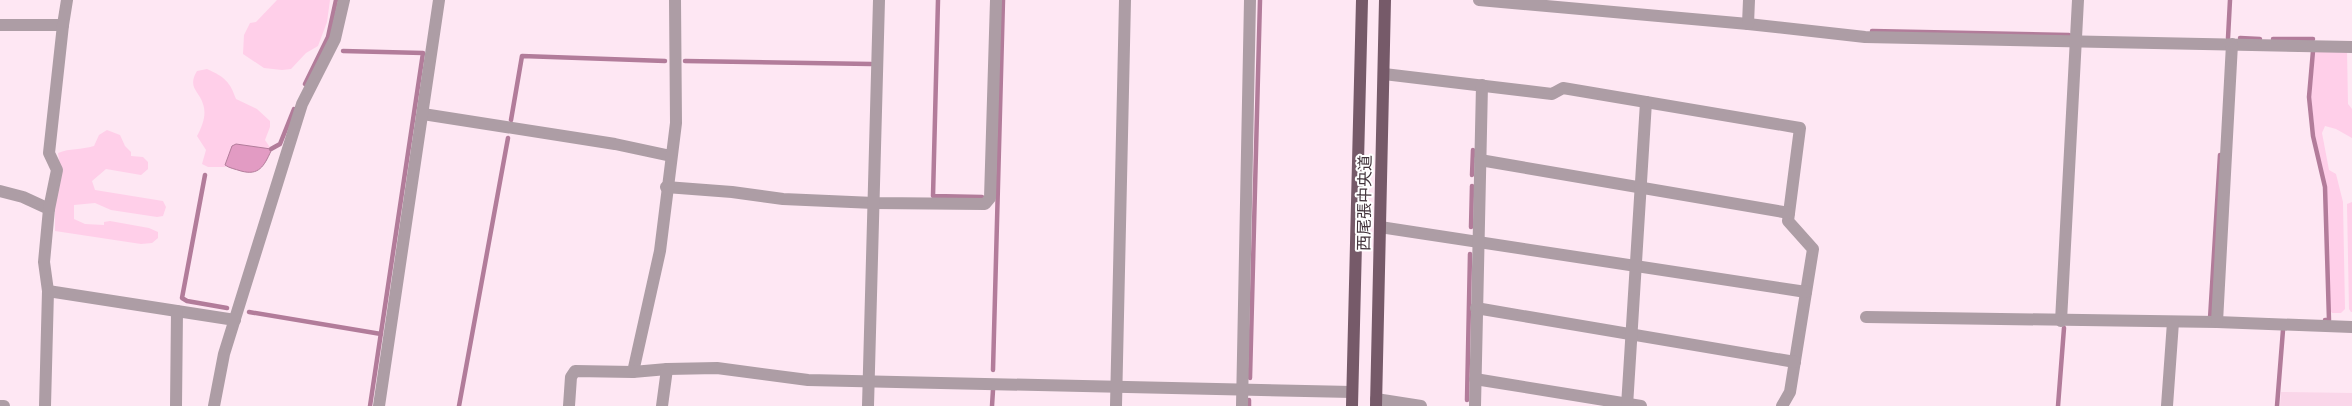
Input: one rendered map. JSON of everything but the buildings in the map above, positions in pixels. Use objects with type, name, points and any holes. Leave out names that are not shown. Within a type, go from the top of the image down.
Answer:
[{"type":"main road","name":"西尾張中央道","points":[[1352,406],[1362,0]]},
{"type":"main road","name":"西尾張中央道","points":[[1376,403],[1386,0]]},
{"type":"street","points":[[45,406],[48,291],[44,262],[49,209],[58,170],[49,153],[67,0]]},
{"type":"street","points":[[214,406],[224,354],[302,104],[335,39],[344,0]]},
{"type":"street","points":[[379,406],[439,0]]},
{"type":"street","points":[[633,372],[660,251],[666,187],[676,123],[675,0]]},
{"type":"street","points":[[868,406],[879,0]]},
{"type":"street","points":[[666,187],[732,192],[783,199],[874,203],[985,204],[990,198],[996,0]]},
{"type":"street","points":[[1116,406],[1125,0]]},
{"type":"street","points":[[1242,406],[1250,0]]},
{"type":"street","points":[[1479,0],[1582,4],[1865,37],[2352,47]]},
{"type":"street","points":[[1748,24],[1749,0]]},
{"type":"street","points":[[2061,321],[2078,0]]},
{"type":"street","points":[[0,25],[63,25]]},
{"type":"street","points":[[2217,322],[2232,44]]},
{"type":"street","points":[[1384,74],[1552,94],[1563,88],[1800,128],[1788,221],[1813,249],[1790,392],[1782,406]]},
{"type":"street","points":[[1475,406],[1477,241],[1482,85]]},
{"type":"street","points":[[1627,405],[1646,102]]},
{"type":"street","points":[[423,114],[615,144],[671,156]]},
{"type":"street","points":[[1480,160],[1789,213]]},
{"type":"street","points":[[0,191],[23,197],[49,209]]},
{"type":"street","points":[[1380,227],[1806,292]]},
{"type":"street","points":[[48,291],[235,320]]},
{"type":"street","points":[[1476,308],[1794,362]]},
{"type":"street","points":[[176,406],[177,311]]},
{"type":"street","points":[[1866,317],[2217,322],[2352,327]]},
{"type":"street","points":[[2167,406],[2174,322]]},
{"type":"street","points":[[569,406],[571,377],[575,371],[633,372],[717,368],[808,380],[1352,392]]},
{"type":"street","points":[[662,406],[667,369]]},
{"type":"street","points":[[1475,379],[1641,406]]},
{"type":"street","points":[[1376,403],[1421,406]]},
{"type":"shaded area","points":[[277,0],[330,0],[327,22],[318,46],[306,53],[291,69],[264,68],[243,54],[244,35],[250,23],[256,22]]},
{"type":"shaded area","points":[[2315,49],[2347,50],[2348,104],[2352,109],[2352,138],[2336,129],[2325,126],[2322,133],[2329,170],[2336,174],[2343,202],[2345,309],[2341,313],[2332,313],[2330,311],[2326,186],[2315,135],[2311,97]]},
{"type":"shaded area","points":[[207,69],[226,81],[236,99],[257,109],[270,121],[270,127],[265,140],[271,149],[236,144],[225,165],[226,167],[208,167],[202,164],[206,150],[197,136],[203,121],[204,108],[193,85],[193,81],[197,71]]},
{"type":"shaded area","points":[[107,130],[120,135],[125,146],[131,152],[131,156],[143,157],[148,162],[148,169],[141,175],[106,169],[92,181],[95,190],[163,201],[166,207],[163,216],[157,217],[111,210],[95,203],[74,205],[74,219],[85,224],[104,225],[104,222],[110,221],[149,228],[158,232],[158,238],[152,243],[141,244],[55,231],[55,202],[60,168],[58,153],[94,146],[99,135]]},
{"type":"shaded area","points":[[236,144],[271,149],[271,151],[266,161],[257,171],[241,171],[225,165],[232,146]]},
{"type":"shaded area","points":[[2352,202],[2351,312],[2349,309],[2347,204]]},
{"type":"shaded area","points":[[2281,392],[2352,393],[2352,406],[2280,406]]},
{"type":"waterway","points":[[305,84],[328,37],[336,0]]},
{"type":"waterway","points":[[938,0],[933,196],[982,197]]},
{"type":"waterway","points":[[993,370],[1003,0]]},
{"type":"waterway","points":[[1250,378],[1260,0]]},
{"type":"waterway","points":[[2228,38],[2230,0]]},
{"type":"waterway","points":[[1872,31],[2069,35]]},
{"type":"waterway","points":[[2240,38],[2260,39]]},
{"type":"waterway","points":[[2273,39],[2313,39]]},
{"type":"waterway","points":[[343,51],[423,53],[370,406]]},
{"type":"waterway","points":[[2313,51],[2309,97],[2313,136],[2325,187],[2329,320],[2325,320]]},
{"type":"waterway","points":[[511,120],[522,56],[665,61]]},
{"type":"waterway","points":[[685,61],[871,64]]},
{"type":"waterway","points":[[271,149],[280,144],[294,109]]},
{"type":"waterway","points":[[459,406],[508,138]]},
{"type":"waterway","points":[[1472,175],[1473,150]]},
{"type":"waterway","points":[[2210,319],[2220,155]]},
{"type":"waterway","points":[[205,175],[182,298],[187,301],[227,308]]},
{"type":"waterway","points":[[1471,227],[1472,186]]},
{"type":"waterway","points":[[1467,400],[1470,254]]},
{"type":"waterway","points":[[249,312],[381,334]]},
{"type":"waterway","points":[[2058,406],[2064,328]]},
{"type":"waterway","points":[[2277,406],[2283,330]]},
{"type":"waterway","points":[[992,406],[993,390]]},
{"type":"waterway","points":[[1249,400],[1249,406]]}]
